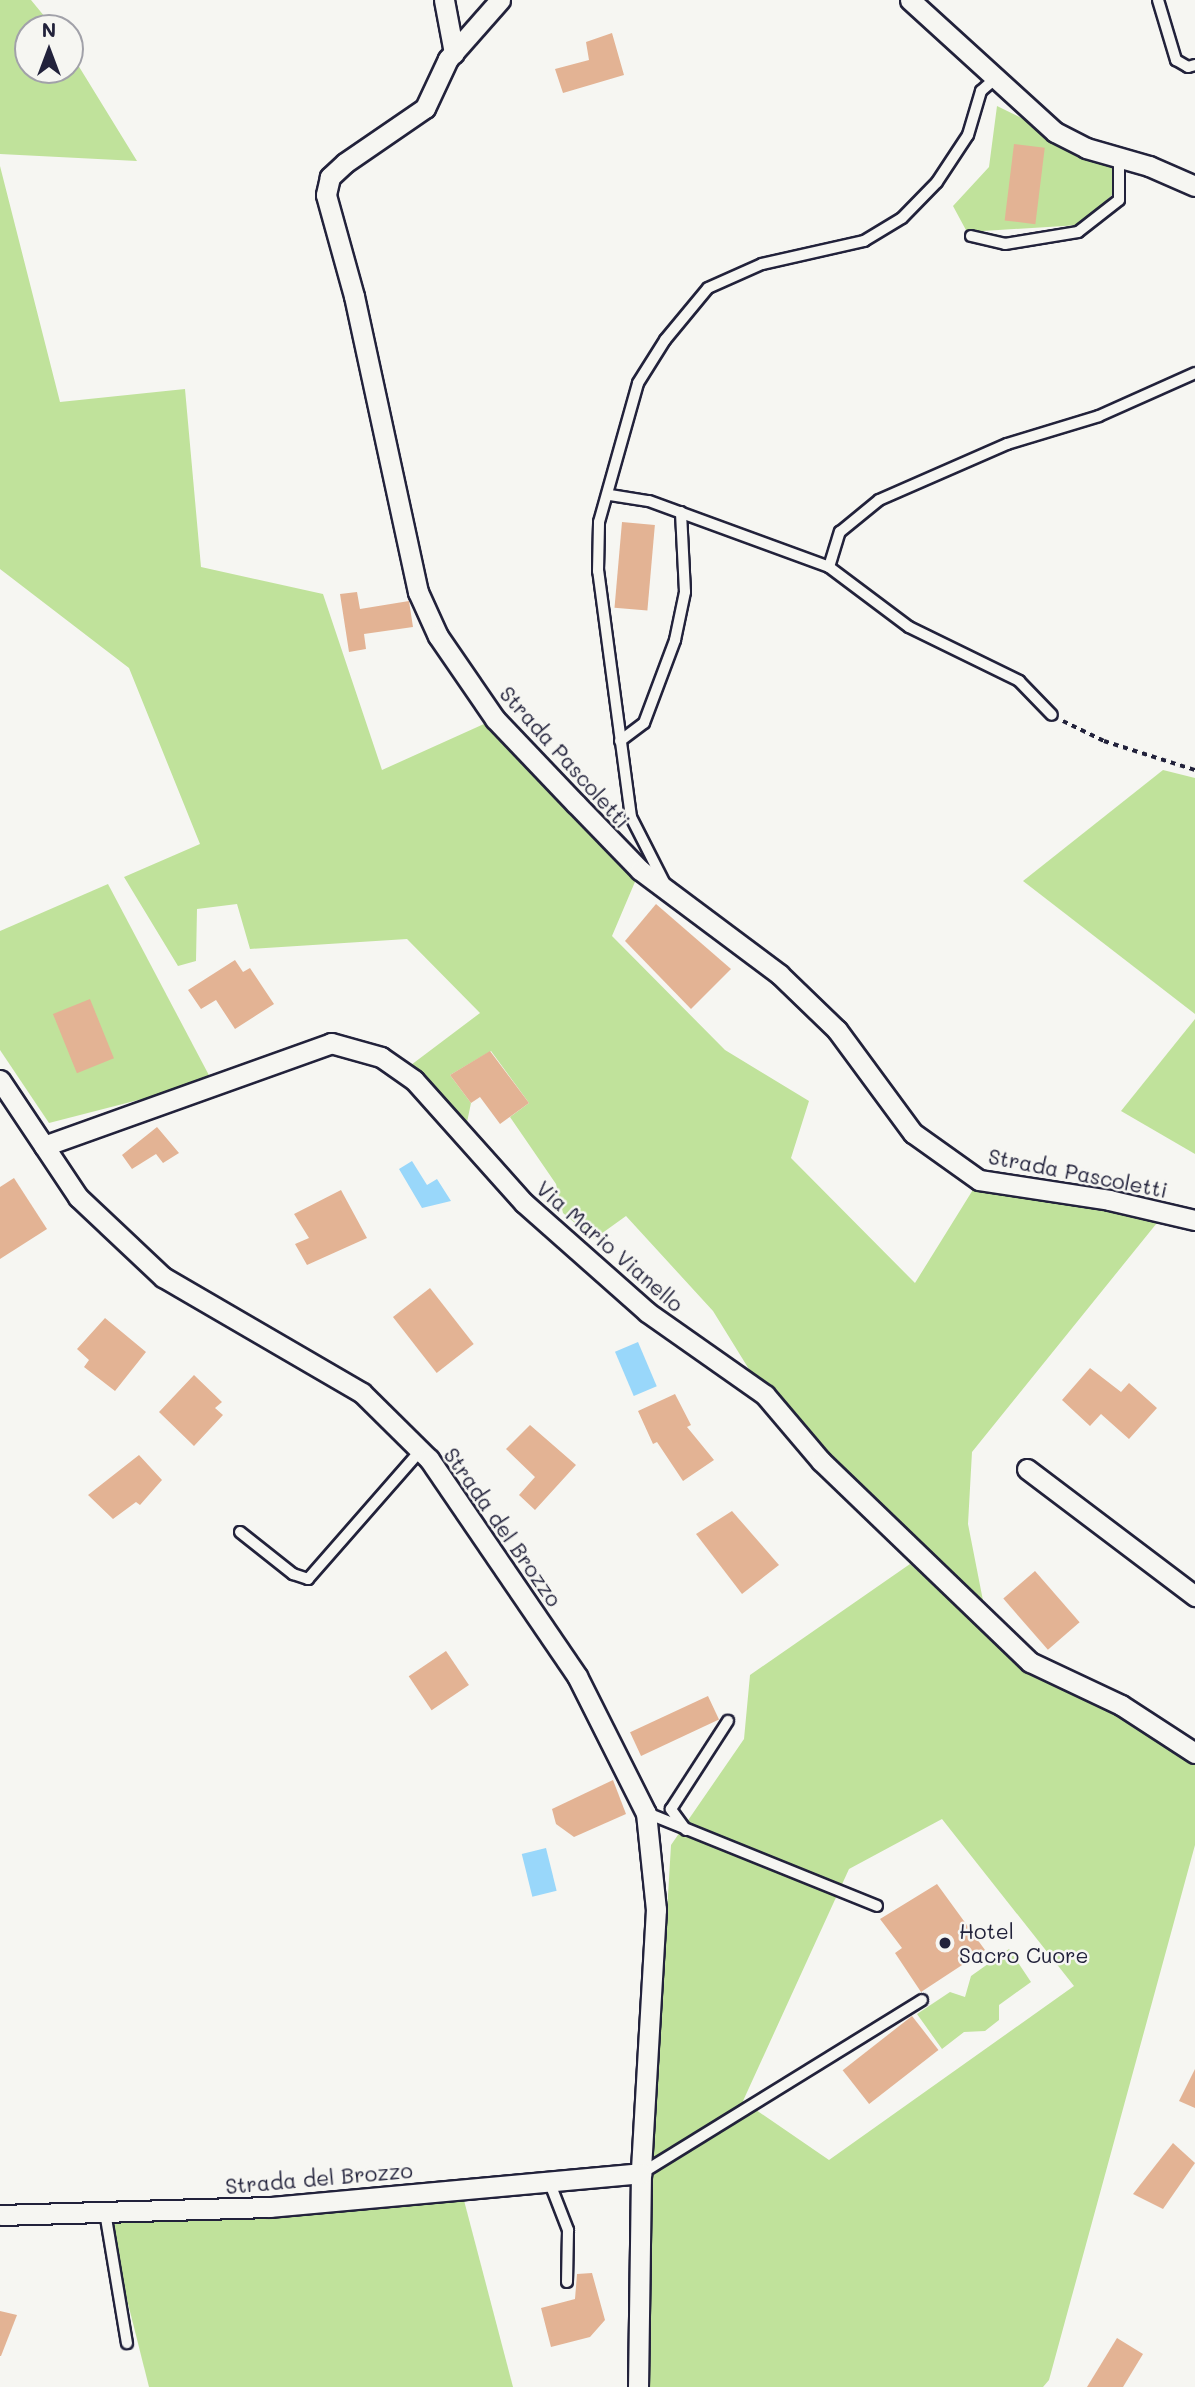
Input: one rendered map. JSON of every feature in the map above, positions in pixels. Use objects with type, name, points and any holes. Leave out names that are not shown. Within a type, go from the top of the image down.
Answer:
[{"type":"street","points":[[444,0],[454,52]]},
{"type":"street","name":"Strada Pascoletti","points":[[500,0],[454,52],[425,108],[345,163],[330,177],[326,195],[354,296],[418,592],[438,636],[495,719],[640,870],[779,974],[837,1030],[912,1133],[979,1180],[1109,1200],[1195,1220]]},
{"type":"street","points":[[910,0],[1055,132],[1086,148],[1119,157],[1195,186]]},
{"type":"street","name":"Via Mario Vianello","points":[[44,1146],[269,1069],[331,1043],[381,1058],[414,1080],[523,1203],[647,1312],[765,1395],[821,1461],[1030,1662],[1121,1705],[1195,1754]]},
{"type":"street","name":"Strada del Brozzo","points":[[0,1080],[78,1197],[163,1278],[362,1393],[421,1450],[577,1676],[646,1813],[656,1909],[641,2173],[638,2387]]},
{"type":"street","points":[[1027,1469],[1195,1596]]},
{"type":"street","name":"Strada del Brozzo","points":[[0,2215],[270,2207],[641,2173]]},
{"type":"lane","points":[[1158,0],[1177,60],[1188,67],[1195,65]]},
{"type":"lane","points":[[668,892],[631,817],[598,570],[599,523],[610,495],[621,434],[638,383],[665,340],[708,288],[762,264],[863,241],[902,218],[937,182],[968,135],[981,91],[997,78]]},
{"type":"lane","points":[[971,236],[1005,244],[1078,232],[1119,201],[1119,157]]},
{"type":"lane","points":[[829,567],[840,533],[879,500],[1007,444],[1099,416],[1195,373]]},
{"type":"lane","points":[[610,495],[681,512],[829,567],[909,628],[1019,681],[1052,715]]},
{"type":"lane","points":[[620,741],[644,723],[675,640],[685,592],[681,512]]},
{"type":"lane","points":[[240,1532],[293,1574],[308,1579],[421,1450]]},
{"type":"lane","points":[[686,1830],[671,1809],[728,1721]]},
{"type":"lane","points":[[646,1813],[877,1906]]},
{"type":"lane","points":[[641,2173],[922,2000]]},
{"type":"lane","points":[[549,2180],[568,2230],[567,2281]]},
{"type":"lane","points":[[105,2212],[127,2343]]},
{"type":"path","points":[[1052,715],[1104,741],[1195,771]]},
{"type":"green space","points":[[0,0],[31,0],[42,14],[14,14],[14,84],[84,84],[84,75],[137,161],[0,154]]},
{"type":"green space","points":[[997,106],[1115,164],[1114,193],[1080,225],[967,232],[953,206],[989,167]]},
{"type":"green space","points":[[0,166],[60,402],[185,389],[201,567],[323,594],[382,770],[495,719],[640,870],[612,936],[725,1050],[809,1101],[791,1158],[915,1283],[979,1180],[1165,1213],[972,1452],[968,1524],[987,1621],[765,1395],[713,1311],[626,1216],[594,1239],[563,1213],[556,1184],[510,1117],[529,1103],[491,1051],[450,1075],[471,1103],[466,1127],[411,1065],[480,1013],[407,939],[250,949],[237,904],[197,909],[196,961],[178,966],[124,877],[200,844],[129,668],[0,569]]},
{"type":"green space","points":[[1163,770],[1195,778],[1195,1014],[1023,881]]},
{"type":"green space","points":[[108,884],[212,1081],[49,1123],[0,1050],[0,931]]},
{"type":"green space","points":[[1195,1019],[1195,1154],[1121,1111]]},
{"type":"green space","points":[[910,1564],[1026,1667],[1117,1711],[1195,1764],[1195,1845],[1049,2380],[1043,2387],[638,2387],[650,2021],[660,2030],[671,1845],[744,1739],[750,1675]],"holes":[[[942,1819],[1074,1986],[829,2160],[743,2101],[849,1869]]]},
{"type":"green space","points":[[1009,1949],[1031,1982],[999,2005],[999,2020],[985,2031],[964,2032],[942,2049],[917,2014],[950,1992],[965,1997],[971,1976]]},
{"type":"green space","points":[[461,2189],[513,2387],[149,2387],[105,2212]]},
{"type":"water","points":[[412,1161],[427,1185],[437,1179],[451,1201],[422,1208],[399,1169]]},
{"type":"water","points":[[638,1342],[657,1386],[634,1396],[615,1352]]},
{"type":"water","points":[[546,1848],[557,1891],[532,1897],[522,1854]]},
{"type":"building","points":[[612,33],[624,75],[563,93],[555,69],[589,60],[586,42]]},
{"type":"building","points":[[1014,144],[1045,148],[1035,224],[1005,220]]},
{"type":"building","points":[[622,522],[655,525],[647,611],[615,608]]},
{"type":"building","points":[[357,592],[360,609],[409,601],[413,627],[364,634],[366,649],[349,652],[340,594]]},
{"type":"building","points":[[656,904],[731,969],[691,1009],[625,941]]},
{"type":"building","points":[[235,960],[243,972],[250,968],[274,1004],[235,1029],[216,1000],[201,1009],[188,990]]},
{"type":"building","points":[[90,999],[114,1058],[77,1073],[53,1014]]},
{"type":"building","points":[[490,1051],[529,1103],[500,1124],[480,1097],[471,1103],[450,1075]]},
{"type":"building","points":[[157,1127],[179,1153],[163,1163],[156,1154],[132,1169],[122,1155]]},
{"type":"building","points":[[14,1178],[47,1229],[0,1259],[0,1187]]},
{"type":"building","points":[[341,1190],[367,1238],[307,1265],[295,1244],[309,1238],[294,1214]]},
{"type":"building","points":[[430,1288],[474,1344],[437,1373],[393,1317]]},
{"type":"building","points":[[105,1318],[146,1352],[115,1391],[84,1367],[89,1360],[77,1349]]},
{"type":"building","points":[[1090,1368],[1121,1392],[1129,1383],[1157,1408],[1129,1439],[1101,1414],[1090,1426],[1062,1400]]},
{"type":"building","points":[[194,1375],[222,1402],[215,1408],[223,1415],[194,1446],[159,1412]]},
{"type":"building","points":[[675,1394],[691,1425],[687,1427],[714,1460],[683,1481],[657,1442],[653,1444],[638,1411]]},
{"type":"building","points":[[530,1425],[576,1465],[535,1510],[519,1495],[535,1477],[506,1449]]},
{"type":"building","points":[[139,1455],[162,1480],[140,1505],[136,1502],[113,1519],[88,1495]]},
{"type":"building","points":[[732,1511],[779,1565],[742,1594],[696,1534]]},
{"type":"building","points":[[1035,1571],[1080,1622],[1048,1650],[1003,1599]]},
{"type":"building","points":[[446,1651],[469,1685],[432,1710],[409,1676]]},
{"type":"building","points":[[708,1696],[719,1720],[641,1756],[630,1732]]},
{"type":"building","points":[[613,1780],[626,1814],[574,1837],[556,1824],[552,1809]]},
{"type":"building","name":"Hotel Sacro Cuore","points":[[937,1884],[985,1950],[921,1992],[895,1953],[902,1948],[880,1919]]},
{"type":"building","points":[[912,2016],[938,2050],[869,2104],[843,2070]]},
{"type":"building","points":[[1195,2069],[1195,2108],[1179,2101]]},
{"type":"building","points":[[1173,2143],[1195,2163],[1163,2209],[1133,2194]]},
{"type":"building","points":[[592,2273],[605,2320],[590,2337],[551,2347],[541,2308],[575,2299],[577,2274]]},
{"type":"building","points":[[0,2311],[17,2315],[1,2356],[0,2356]]},
{"type":"building","points":[[1117,2338],[1143,2354],[1123,2387],[1087,2387]]},
{"type":"place","name":"Hotel Sacro Cuore","points":[[945,1943]]}]
